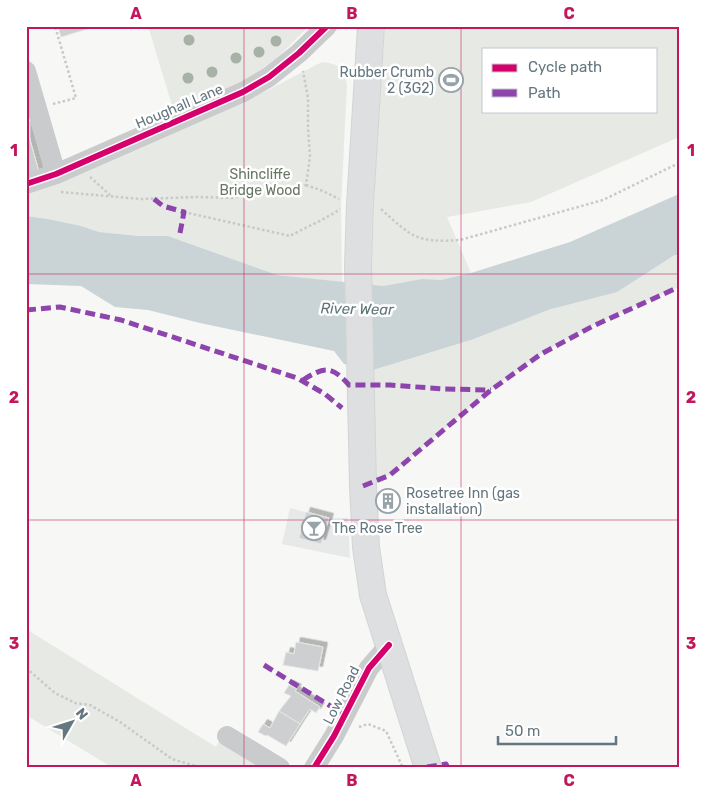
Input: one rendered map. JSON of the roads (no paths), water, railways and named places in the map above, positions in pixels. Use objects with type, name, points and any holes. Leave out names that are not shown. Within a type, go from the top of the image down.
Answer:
[{"type":"main road","points":[[371,26],[353,204],[358,266],[360,403],[366,547],[373,595],[428,768]]},
{"type":"street","name":"Houghall Lane","points":[[31,183],[56,174],[244,92],[270,77],[327,26]]},
{"type":"street","points":[[28,81],[56,174]]},
{"type":"street","name":"Low Road","points":[[319,765],[369,668],[388,646]]},
{"type":"street","points":[[228,736],[280,768]]},
{"type":"water","name":"River Wear","points":[[679,194],[679,254],[617,292],[551,309],[471,340],[373,370],[344,364],[334,351],[200,323],[148,310],[115,307],[81,286],[26,284],[26,216],[81,226],[99,232],[139,236],[168,236],[277,275],[383,286],[422,279],[441,280],[471,273],[570,242]]},
{"type":"place","name":"Rubber Crumb 2 (3G2)","points":[[451,80]]},
{"type":"place","name":"Rosetree Inn (gas installation)","points":[[388,501]]},
{"type":"place","name":"The Rose Tree","points":[[314,528]]},
{"type":"park label","name":"Shincliffe Bridge Wood","points":[[260,182]]}]
